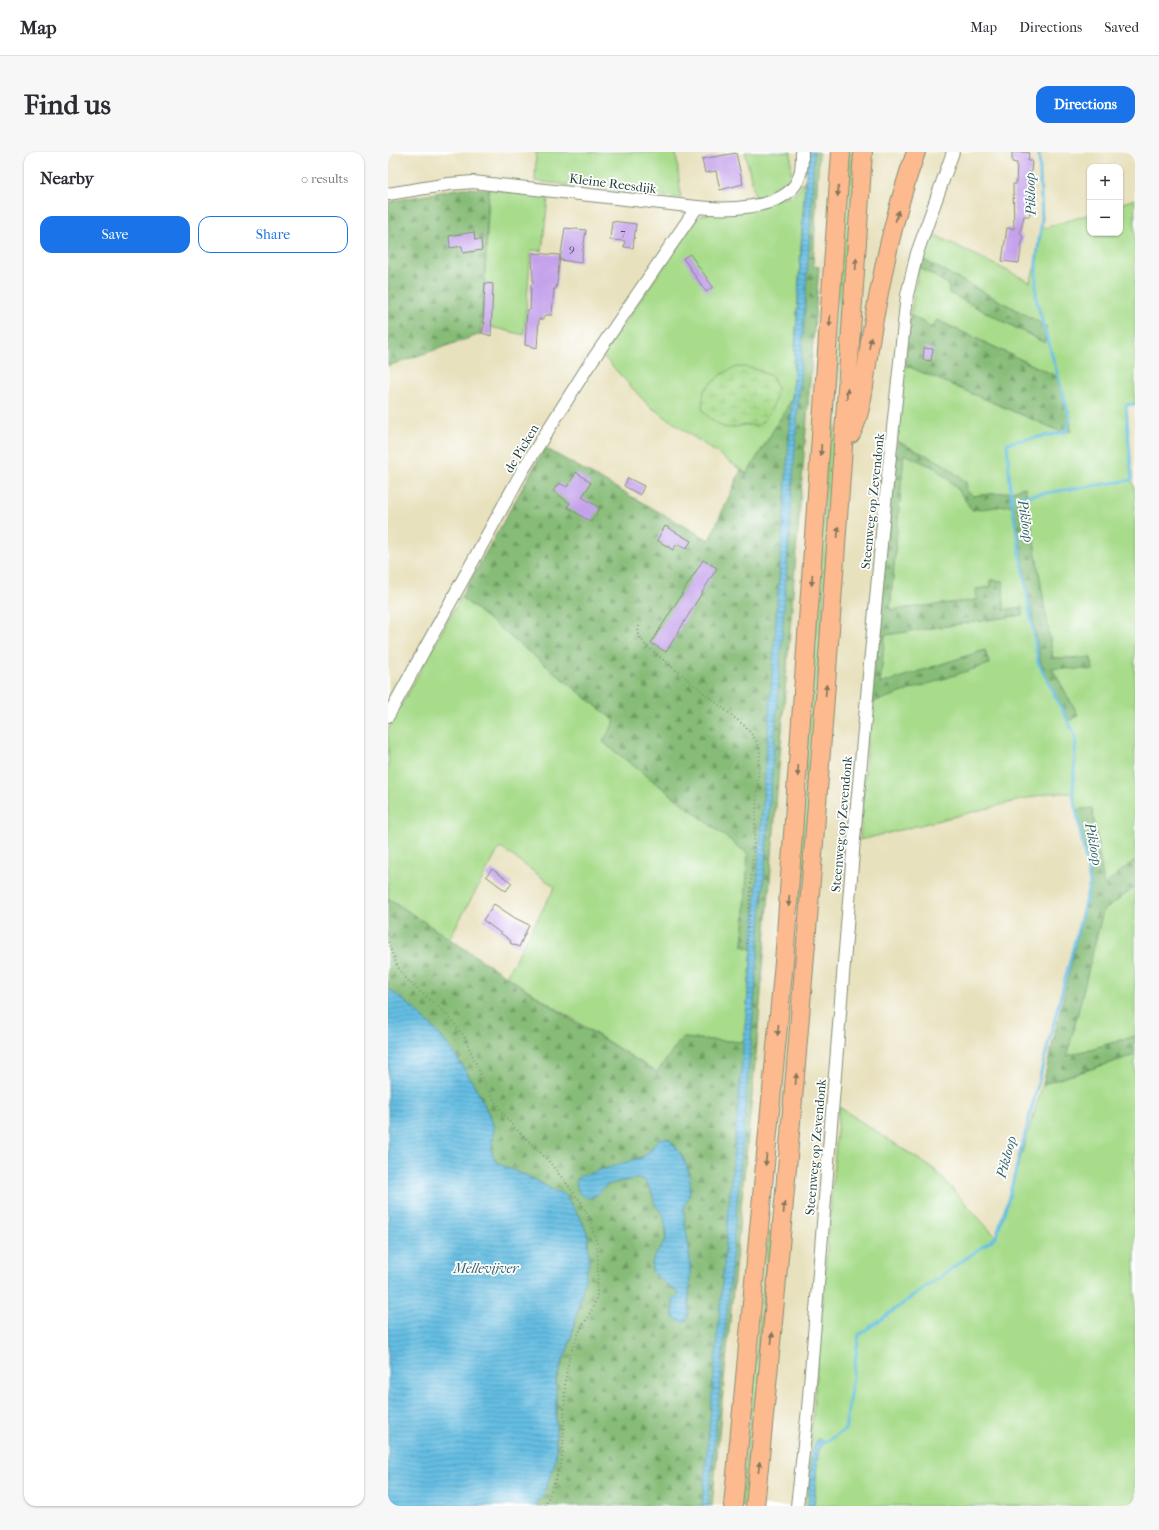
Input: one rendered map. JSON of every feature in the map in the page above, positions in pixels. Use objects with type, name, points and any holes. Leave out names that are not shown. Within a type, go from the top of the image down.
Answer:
[{"type":"highway","points":[[733,1506],[756,1277],[784,962],[841,152]]},
{"type":"highway","points":[[755,1506],[779,1273],[806,962],[844,447],[863,152]]},
{"type":"highway","points":[[844,447],[858,415],[872,331],[889,244],[916,152]]},
{"type":"street","name":"Kleine Reesdijk","points":[[388,194],[449,184],[473,182],[697,208],[730,209],[752,206],[786,194],[798,179],[802,152]]},
{"type":"street","name":"Steenweg op Zevendonk","points":[[798,1506],[856,819],[883,522],[907,295],[917,253],[953,152]]},
{"type":"street","name":"de Picken","points":[[388,716],[524,468],[587,368],[697,208]]},
{"type":"path","points":[[639,626],[638,633],[645,645],[746,727],[758,743],[760,750],[747,944]]},
{"type":"path","points":[[388,942],[397,966],[407,980],[448,1016],[464,1036],[487,1089],[502,1112],[513,1126],[547,1160],[581,1202],[589,1218],[597,1244],[597,1294],[594,1306],[578,1334],[570,1354],[565,1381],[562,1460],[545,1506]]},
{"type":"green space","points":[[536,152],[676,152],[681,198],[535,181]]},
{"type":"green space","points":[[745,152],[791,152],[791,173],[795,177],[780,192],[756,201]]},
{"type":"green space","points":[[807,152],[819,152],[813,266],[819,267],[757,1043],[712,1506],[535,1506],[544,1494],[556,1459],[556,1380],[570,1342],[579,1308],[588,1235],[583,1223],[564,1193],[555,1191],[536,1180],[497,1162],[492,1154],[494,1131],[492,1122],[473,1083],[462,1065],[436,1031],[405,1002],[388,989],[388,898],[578,1024],[657,1072],[682,1038],[744,1042],[752,949],[743,946],[748,854],[603,742],[615,721],[461,597],[545,448],[709,540],[741,470],[747,474],[792,399]],"holes":[[[672,1142],[682,1156],[690,1174],[686,1201],[683,1210],[690,1261],[689,1314],[673,1317],[673,1300],[679,1294],[659,1279],[652,1270],[653,1260],[665,1240],[666,1229],[664,1216],[655,1205],[649,1187],[641,1178],[608,1184],[603,1188],[632,1161],[648,1154],[651,1148]]]},
{"type":"green space","points":[[849,152],[854,152],[802,910],[796,911]]},
{"type":"green space","points":[[805,179],[792,399],[747,474],[648,405],[602,355],[699,216],[794,195],[800,189]]},
{"type":"green space","points":[[463,188],[489,189],[481,334],[388,366],[388,202]]},
{"type":"green space","points":[[489,189],[548,198],[542,251],[531,250],[524,335],[483,325]]},
{"type":"green space","points":[[1135,199],[1135,404],[1126,405],[1132,480],[1135,491],[1135,860],[1104,886],[1092,808],[1076,810],[1073,793],[1049,793],[860,840],[870,703],[989,663],[985,650],[880,684],[885,635],[1022,615],[1022,607],[1004,610],[1003,581],[991,580],[991,587],[977,600],[890,610],[904,454],[935,468],[956,487],[972,510],[1013,504],[1041,666],[1069,721],[1078,715],[1051,667],[1093,670],[1091,658],[1053,658],[1025,487],[1009,492],[973,496],[967,491],[966,482],[942,463],[897,441],[905,365],[1062,432],[1071,431],[1058,377],[937,320],[932,328],[910,315],[919,267],[948,284],[949,293],[1045,343],[1046,326],[922,259],[929,232],[1030,282],[1036,263],[1041,229],[1087,215],[1087,236],[1123,236],[1123,203]]},
{"type":"green space","points":[[922,259],[1046,326],[1045,343],[949,293],[948,284],[919,267]]},
{"type":"green space","points":[[910,315],[932,327],[937,320],[1058,377],[1070,418],[1071,431],[1062,432],[905,365]]},
{"type":"green space","points":[[737,367],[755,369],[773,378],[777,390],[774,404],[767,417],[758,426],[746,425],[729,428],[723,427],[709,418],[702,409],[704,390],[727,371]]},
{"type":"green space","points":[[897,441],[942,463],[966,482],[967,491],[973,496],[1009,492],[1025,487],[1053,658],[1091,658],[1093,670],[1052,668],[1078,715],[1069,721],[1041,666],[1013,505],[972,510],[956,487],[935,468],[904,454],[890,610],[977,600],[976,589],[991,587],[990,580],[1003,581],[1004,610],[1022,607],[1022,615],[885,635],[880,684],[985,650],[989,664],[870,703]]},
{"type":"green space","points":[[461,597],[615,721],[603,742],[748,854],[743,946],[752,948],[744,1042],[682,1038],[657,1073],[506,976],[555,887],[500,847],[449,939],[388,898],[388,729]]},
{"type":"green space","points":[[1092,808],[1104,885],[1135,860],[1135,887],[1103,911],[1067,1056],[1135,1036],[1135,1055],[1043,1084],[1090,883],[1076,810]]},
{"type":"green space","points":[[1135,887],[1135,1036],[1067,1056],[1103,911]]},
{"type":"green space","points":[[1135,1055],[1135,1506],[805,1506],[839,1107],[935,1170],[996,1237],[1043,1084]]},
{"type":"green space","points":[[769,1232],[775,1237],[747,1506],[741,1506]]},
{"type":"water","points":[[807,152],[814,152],[812,200],[766,854],[739,1180],[708,1506],[702,1506],[752,948],[792,399]]},
{"type":"water","name":"Mellevijver","points":[[388,989],[421,1016],[436,1031],[462,1065],[483,1102],[492,1122],[494,1131],[492,1154],[497,1162],[536,1180],[555,1191],[564,1193],[583,1223],[588,1235],[589,1263],[570,1342],[556,1380],[556,1459],[544,1494],[535,1506],[388,1506]]},
{"type":"water","points":[[661,1138],[668,1138],[683,1157],[689,1172],[690,1180],[689,1196],[684,1210],[690,1259],[689,1314],[687,1320],[682,1322],[673,1317],[673,1300],[679,1294],[656,1276],[652,1270],[652,1260],[666,1238],[666,1232],[665,1220],[660,1210],[655,1205],[652,1193],[647,1184],[641,1178],[614,1183],[608,1185],[597,1195],[590,1198],[583,1196],[578,1190],[577,1186],[578,1177],[643,1157]]},
{"type":"water","points":[[817,1439],[823,1442],[818,1453],[814,1506],[808,1506],[812,1451]]},
{"type":"building","points":[[1012,152],[1029,152],[1028,161],[1032,161],[1031,173],[1029,173],[1030,216],[1024,216],[1020,234],[1023,237],[1019,263],[1002,261],[1007,228],[1014,229],[1013,184],[1016,184],[1017,163],[1012,162]]},
{"type":"building","points":[[736,153],[743,184],[720,190],[716,171],[705,173],[702,159]]},
{"type":"building","points":[[612,221],[636,224],[633,248],[624,247],[625,241],[610,240]]},
{"type":"building","points":[[565,228],[586,230],[581,263],[560,260]]},
{"type":"building","points":[[474,232],[475,240],[481,239],[482,250],[463,253],[462,246],[450,248],[449,236]]},
{"type":"building","points":[[532,253],[560,255],[557,284],[556,289],[554,289],[552,315],[544,315],[544,319],[539,319],[537,348],[525,345],[527,310],[530,310],[531,284],[533,284]]},
{"type":"building","points":[[690,254],[713,287],[706,292],[683,258]]},
{"type":"building","points":[[485,283],[493,284],[491,336],[482,333],[485,322],[483,322]]},
{"type":"building","points":[[924,348],[933,349],[931,361],[923,360]]},
{"type":"building","points":[[576,472],[591,483],[582,497],[600,508],[591,522],[567,507],[570,503],[553,491],[559,483],[567,487]]},
{"type":"building","points":[[628,478],[644,486],[640,495],[624,486]]},
{"type":"building","points":[[665,526],[691,541],[686,549],[677,544],[673,550],[657,540]]},
{"type":"building","points":[[703,560],[717,568],[666,652],[651,643]]},
{"type":"building","points":[[492,869],[512,883],[506,891],[486,876]]},
{"type":"building","points":[[494,904],[515,918],[529,925],[519,947],[510,943],[511,941],[483,920]]},
{"type":"waterway","name":"Pikloop","points":[[821,1444],[845,1430],[859,1335],[996,1237],[1008,1200],[1090,883],[1073,793],[1076,737],[1038,662],[1011,498],[1007,443],[1066,432],[1070,418],[1036,299],[1036,263],[1042,220],[1039,152]]},
{"type":"waterway","points":[[1011,498],[1132,480],[1126,405],[1135,404]]}]
